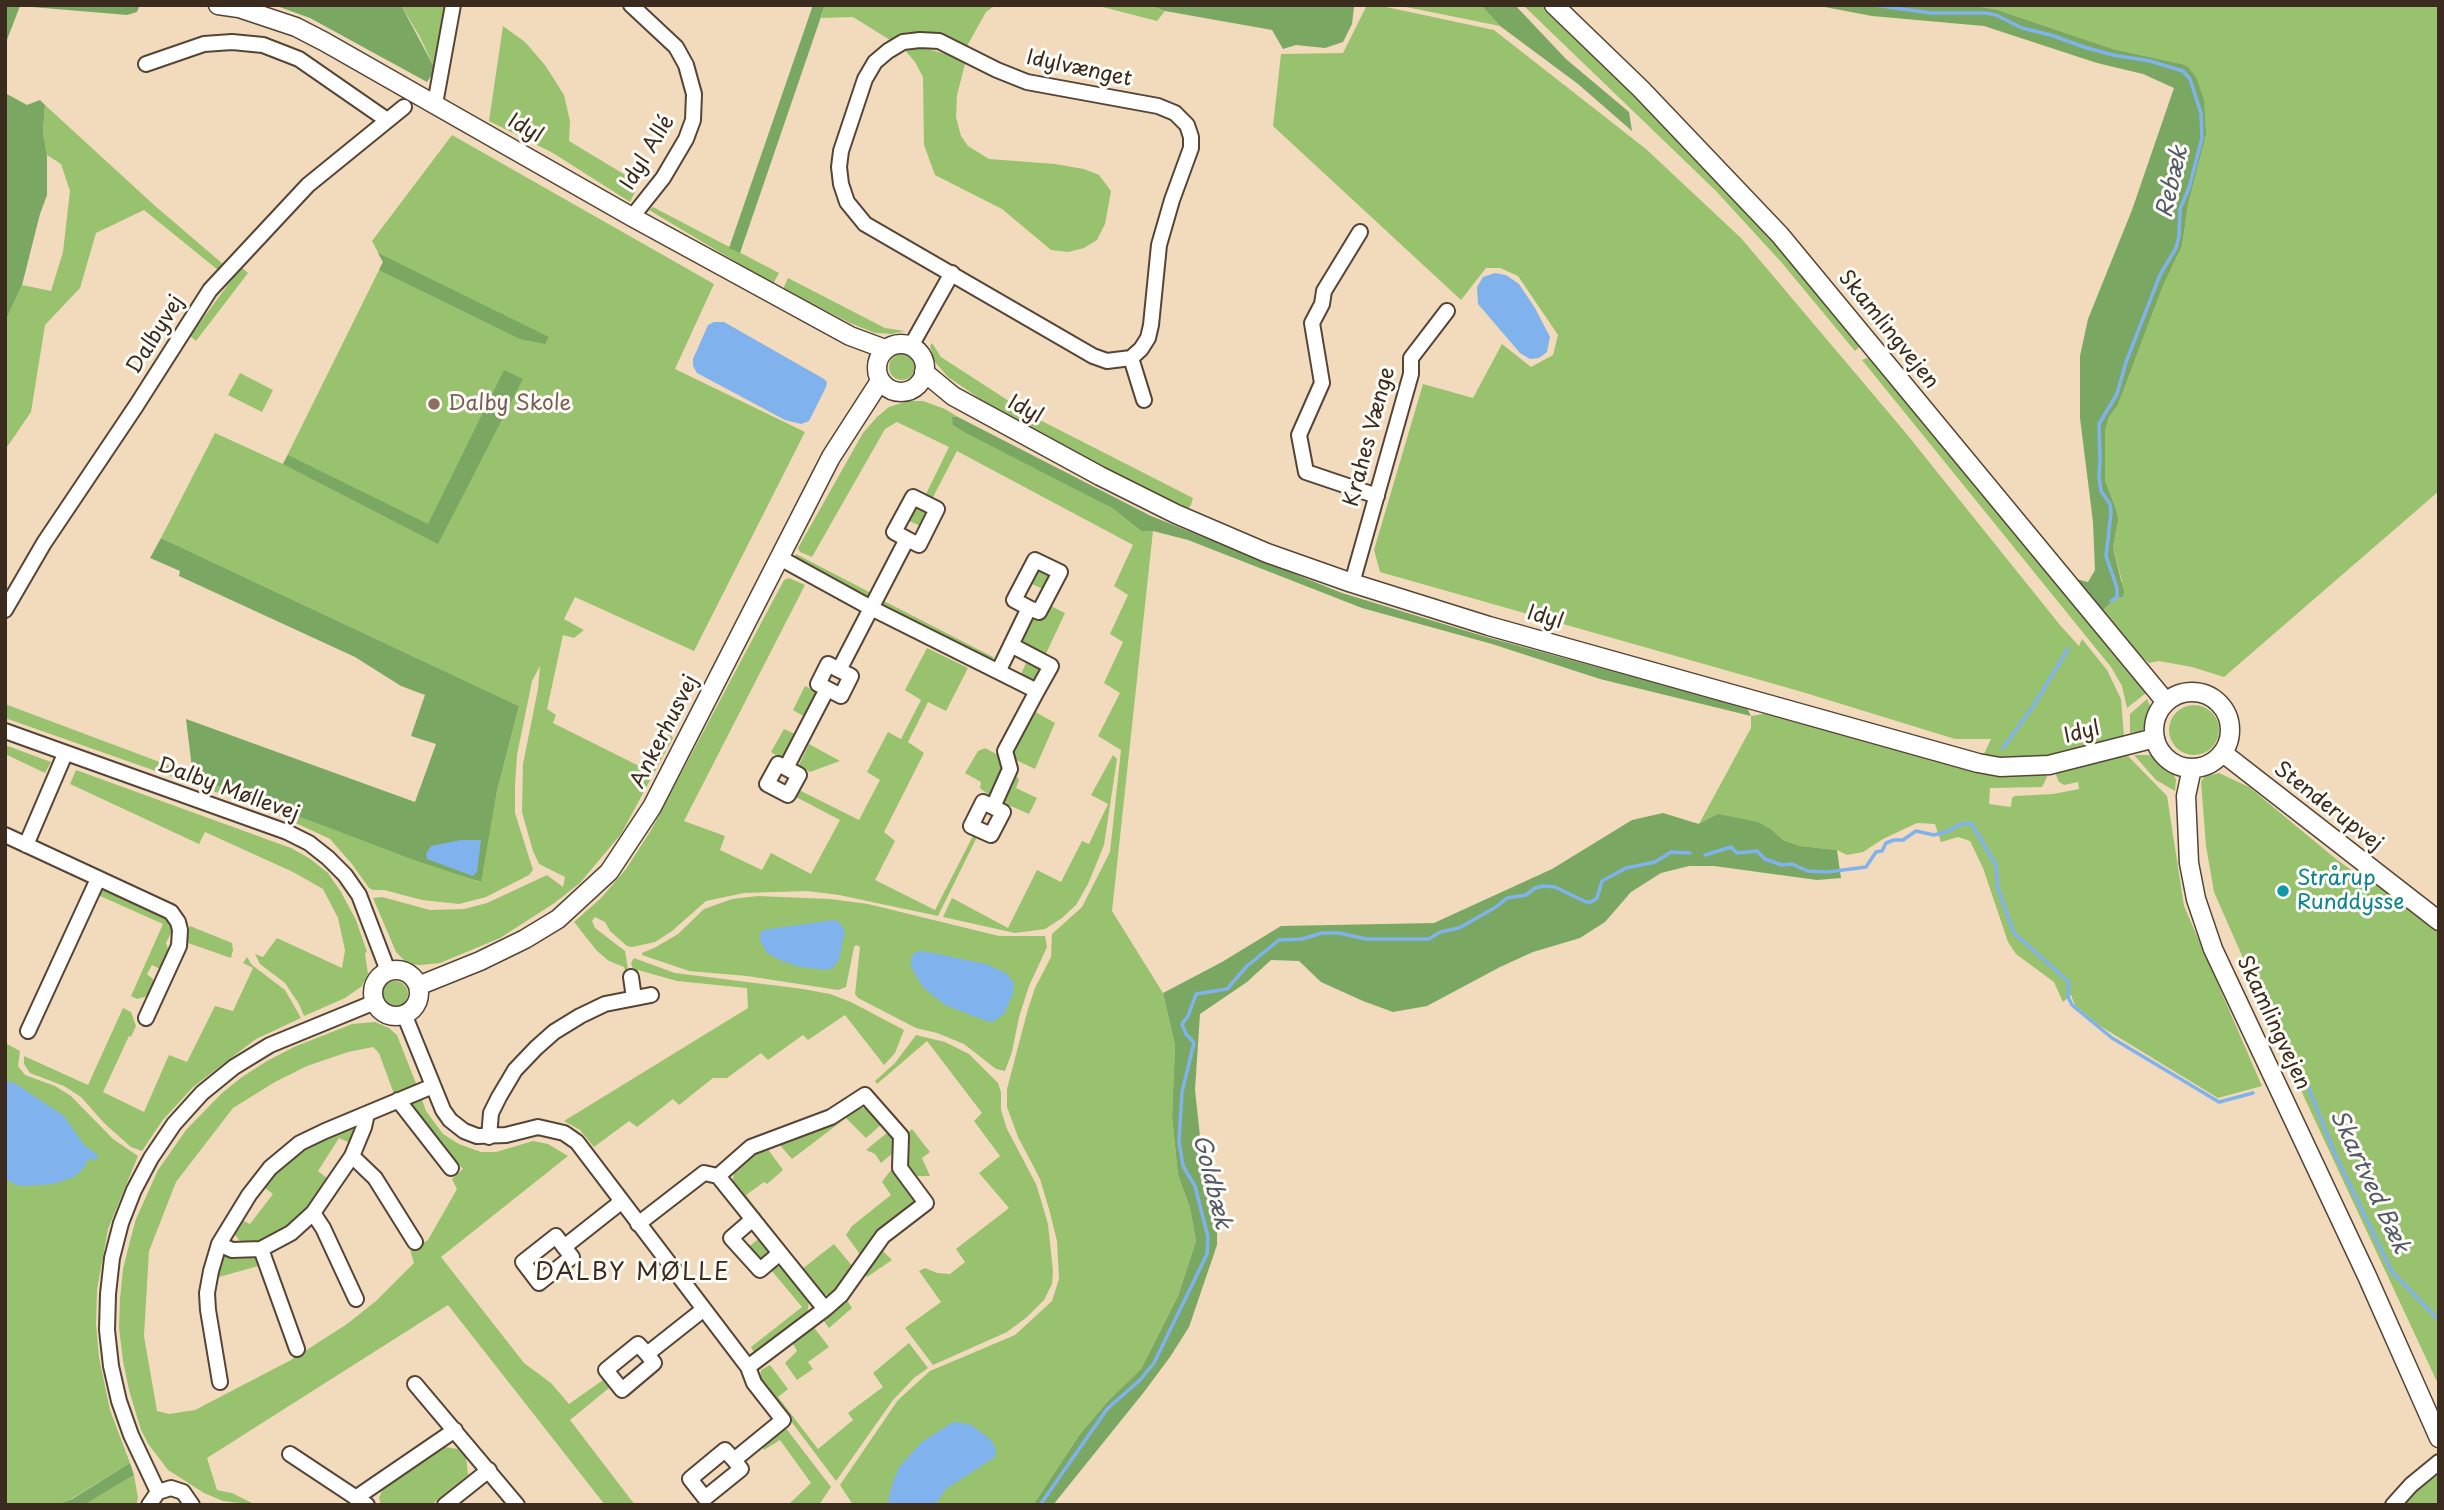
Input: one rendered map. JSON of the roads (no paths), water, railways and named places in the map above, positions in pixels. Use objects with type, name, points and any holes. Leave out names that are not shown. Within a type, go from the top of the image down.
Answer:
[{"type":"street","name":"Idyl","points":[[218,5],[296,27],[632,218],[850,336],[885,349]]},
{"type":"street","points":[[435,104],[453,5]]},
{"type":"street","name":"Idyl Allé","points":[[631,5],[676,47],[686,65],[694,94],[693,120],[686,139],[663,177],[632,218]]},
{"type":"street","name":"Skamlingvejen","points":[[1554,5],[1641,89],[1780,235],[2166,702]]},
{"type":"street","name":"Idylvænget","points":[[939,41],[997,71],[1027,82],[1158,106],[1175,113],[1187,125],[1191,148],[1159,245],[1148,338],[1132,358],[1107,361],[1093,356],[951,273],[865,224],[847,202],[841,184],[841,151],[866,79],[876,62],[888,51],[903,42],[939,41]]},
{"type":"street","points":[[146,64],[204,44],[232,42],[263,45],[299,59],[387,120]]},
{"type":"street","name":"Dalbyvej","points":[[5,610],[44,543],[136,406],[209,290],[308,185],[404,107]]},
{"type":"street","points":[[1360,232],[1324,291],[1322,304],[1312,323],[1322,383],[1300,435],[1306,472],[1377,496]]},
{"type":"street","points":[[911,346],[951,273]]},
{"type":"street","name":"Krahes Vænge","points":[[1352,583],[1411,374],[1411,358],[1447,311]]},
{"type":"street","name":"Idyl","points":[[850,336],[883,379]]},
{"type":"street","points":[[902,344],[911,346],[922,357],[925,372],[914,388],[903,392],[883,379],[879,357],[885,349],[902,344]]},
{"type":"street","points":[[1132,358],[1144,400]]},
{"type":"street","name":"Idyl","points":[[925,372],[953,396],[1176,514],[1267,552],[1352,583],[1502,629],[2000,767],[2049,765],[2155,738]]},
{"type":"street","name":"Ankerhusvej","points":[[418,986],[525,939],[558,919],[609,872],[652,807],[831,457],[883,379]]},
{"type":"street","name":"Idyl","points":[[914,388],[953,396]]},
{"type":"street","points":[[786,768],[827,689],[818,684],[828,664],[839,670],[907,539]]},
{"type":"street","points":[[780,558],[871,608],[1037,691]]},
{"type":"street","points":[[999,670],[1030,608]]},
{"type":"street","points":[[993,807],[1010,769],[1005,751],[1051,666],[1011,645]]},
{"type":"street","points":[[2185,692],[2207,694],[2216,700],[2224,708],[2231,731],[2223,753],[2209,764],[2192,768],[2173,762],[2165,756],[2155,738],[2155,725],[2158,713],[2166,702],[2185,692]]},
{"type":"street","name":"Dalby Møllevej","points":[[5,731],[287,832],[309,843],[345,875],[359,895],[388,971]]},
{"type":"street","name":"Stenderupvej","points":[[2223,753],[2439,921]]},
{"type":"street","points":[[26,845],[65,754]]},
{"type":"street","name":"Skamlingvejen","points":[[2192,768],[2186,796],[2189,863],[2196,900],[2213,949],[2367,1276],[2439,1438]]},
{"type":"street","points":[[5,835],[171,912],[178,922],[179,946],[146,1017]]},
{"type":"street","points":[[28,1031],[98,879]]},
{"type":"street","points":[[388,971],[409,974],[418,986],[416,1003],[404,1014],[387,1014],[375,1002],[373,995],[377,981],[388,971]]},
{"type":"street","points":[[631,977],[634,998]]},
{"type":"street","points":[[489,1137],[491,1113],[515,1070],[554,1032],[605,1004],[651,995]]},
{"type":"street","points":[[158,1492],[131,1435],[119,1401],[107,1330],[112,1258],[121,1223],[134,1190],[150,1158],[174,1124],[202,1093],[234,1067],[270,1045],[375,1002]]},
{"type":"street","points":[[404,1014],[443,1110],[450,1120],[464,1131],[489,1137],[538,1127],[564,1133],[578,1142],[748,1367],[754,1383],[783,1420],[734,1460]]},
{"type":"street","points":[[220,1382],[208,1301],[211,1271],[219,1244],[236,1213],[270,1168],[300,1143],[433,1086]]},
{"type":"street","points":[[718,1176],[751,1147],[831,1117],[865,1095],[901,1136],[900,1168],[926,1203],[883,1236],[841,1295],[748,1367]]},
{"type":"street","points":[[398,1100],[451,1168]]},
{"type":"street","points":[[219,1244],[232,1250],[261,1249],[292,1233],[313,1213],[352,1156],[367,1114]]},
{"type":"street","points":[[352,1156],[375,1178],[415,1242]]},
{"type":"street","points":[[638,1224],[704,1172],[718,1176],[825,1309]]},
{"type":"street","points":[[564,1247],[621,1202]]},
{"type":"street","points":[[313,1213],[323,1228],[356,1299]]},
{"type":"street","points":[[753,1219],[732,1238],[760,1270],[780,1253]]},
{"type":"street","points":[[261,1249],[297,1349]]},
{"type":"street","points":[[647,1354],[704,1309]]},
{"type":"street","points":[[415,1384],[517,1505]]},
{"type":"street","points":[[290,1454],[362,1501],[455,1430]]},
{"type":"street","points":[[2393,1505],[2411,1485],[2439,1462]]},
{"type":"street","points":[[445,1505],[489,1470]]},
{"type":"street","points":[[149,1505],[158,1492],[164,1489],[177,1489],[188,1497],[192,1505]]},
{"type":"water","points":[[1495,273],[1506,275],[1519,284],[1535,308],[1550,337],[1547,352],[1539,358],[1530,359],[1520,353],[1478,304],[1477,287],[1483,277]]},
{"type":"water","points":[[724,322],[827,382],[809,421],[801,424],[785,420],[697,373],[693,359],[708,325]]},
{"type":"water","points":[[461,840],[481,840],[477,872],[473,876],[427,859],[426,854],[431,846]]},
{"type":"water","points":[[838,921],[845,931],[839,959],[834,967],[828,970],[799,967],[780,960],[767,953],[760,941],[763,930]]},
{"type":"water","points":[[923,951],[986,964],[1006,973],[1014,983],[1013,993],[1004,1014],[993,1022],[986,1021],[945,1005],[923,987],[911,967],[915,952]]},
{"type":"water","points":[[5,1080],[16,1084],[64,1116],[84,1145],[98,1155],[97,1159],[87,1160],[85,1167],[74,1177],[53,1184],[26,1186],[7,1180]]},
{"type":"water","points":[[953,1422],[970,1424],[991,1440],[996,1449],[995,1457],[946,1489],[935,1505],[887,1505],[900,1466],[922,1442]]},
{"type":"waterway","name":"Rebæk","points":[[1874,5],[1931,13],[1996,15],[2022,28],[2084,47],[2183,71],[2190,79],[2201,113],[2202,138],[2189,188],[2180,209],[2176,248],[2160,275],[2126,362],[2117,394],[2099,424],[2101,491],[2110,504],[2111,513],[2106,556],[2117,588],[2117,597],[2111,601]]},
{"type":"waterway","name":"Rebæk","points":[[2003,748],[2034,705],[2068,649]]},
{"type":"waterway","name":"Skartved Bæk","points":[[1705,855],[1731,847],[1737,853],[1757,851],[1765,859],[1782,865],[1792,864],[1808,871],[1828,872],[1866,867],[1886,843],[1903,840],[1916,831],[1934,835],[1949,831],[1960,824],[1971,823],[1996,865],[1998,889],[2014,933],[2069,982],[2068,997],[2072,1005],[2112,1038],[2219,1102],[2253,1093]]},
{"type":"waterway","name":"Goldbæk","points":[[1040,1505],[1107,1409],[1140,1380],[1154,1363],[1207,1254],[1208,1237],[1195,1186],[1183,1166],[1179,1141],[1182,1092],[1194,1043],[1182,1024],[1196,994],[1227,989],[1247,966],[1279,940],[1302,939],[1322,933],[1339,933],[1366,939],[1429,939],[1440,932],[1459,928],[1507,898],[1526,895],[1543,886],[1555,887],[1591,902],[1597,898],[1602,881],[1626,868],[1655,862],[1671,852],[1690,853]]},
{"type":"waterway","name":"Skartved Bæk","points":[[2304,1085],[2307,1084],[2335,1154],[2392,1272],[2439,1320]]},
{"type":"place","name":"Dalby Skole","points":[[434,404]]},
{"type":"place","name":"Strårup Runddysse","points":[[2283,891]]},
{"type":"district","name":"DALBY MØLLE","points":[[633,1273]]}]
